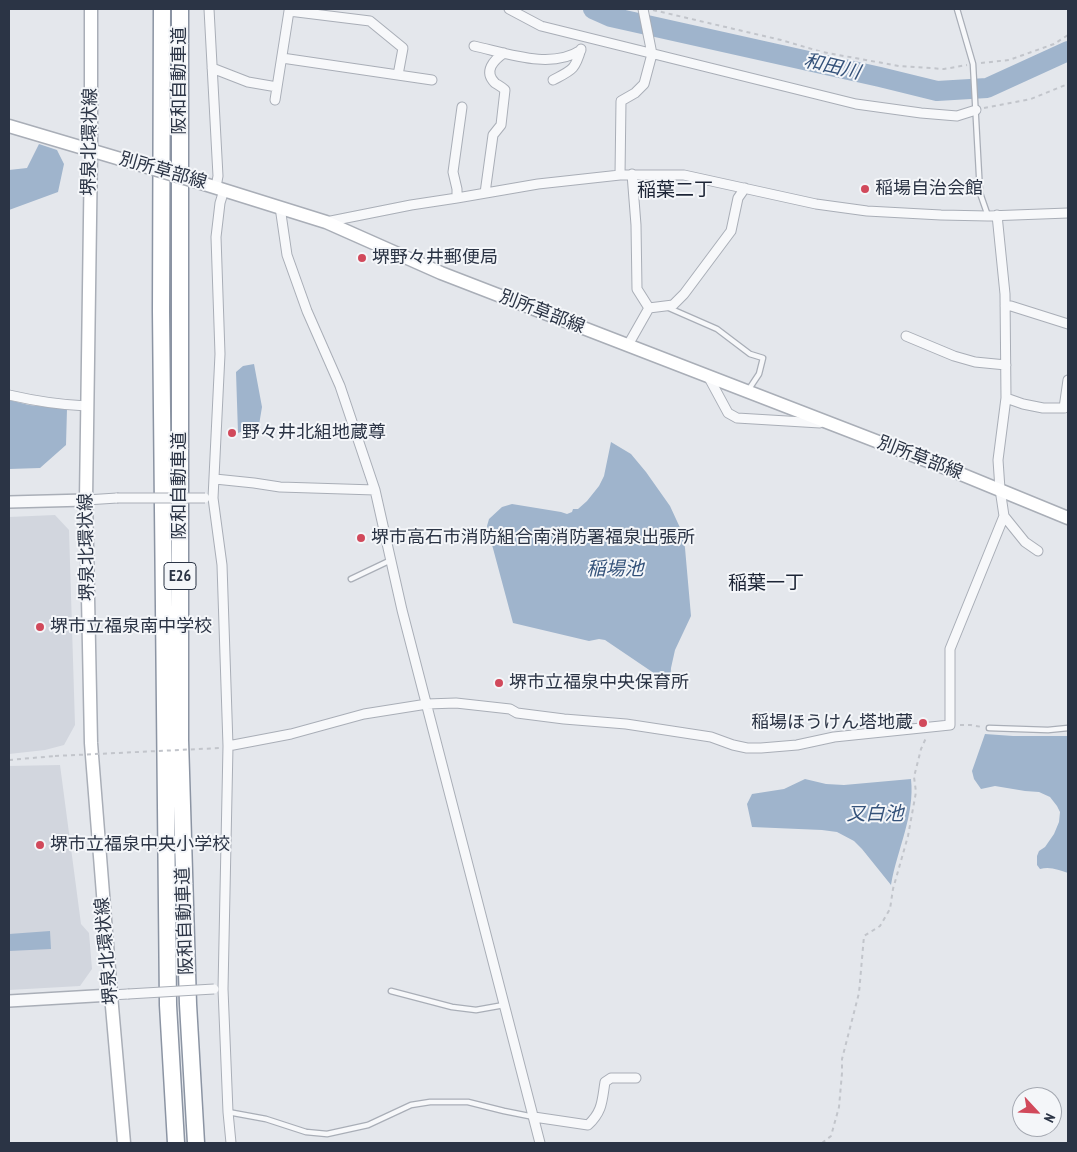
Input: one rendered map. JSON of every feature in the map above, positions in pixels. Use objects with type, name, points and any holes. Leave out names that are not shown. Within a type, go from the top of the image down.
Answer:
[{"type":"highway","name":"阪和自動車道","points":[[162,9],[161,320],[168,1005],[176,1143]]},
{"type":"highway","name":"阪和自動車道","points":[[180,9],[180,740],[188,1004],[196,1143]]},
{"type":"main road","name":"堺泉北環状線","points":[[92,9],[86,500],[91,743],[124,1143]]},
{"type":"main road","name":"別所草部線","points":[[9,126],[220,188],[326,222],[441,273],[829,423],[1068,518]]},
{"type":"street","points":[[209,9],[220,188],[216,237],[220,354],[215,479],[209,498],[222,565],[224,747],[218,989],[231,1143]]},
{"type":"street","points":[[509,9],[541,26],[856,104],[957,116],[976,110]]},
{"type":"street","points":[[620,175],[621,101],[635,93],[644,84],[652,54],[642,9]]},
{"type":"street","points":[[274,100],[289,11],[370,21],[403,48],[398,74]]},
{"type":"street","points":[[553,80],[570,71],[578,62],[586,37]]},
{"type":"street","points":[[474,46],[531,59],[565,57],[581,50]]},
{"type":"street","points":[[485,193],[493,135],[501,125],[505,90],[491,77],[491,68],[493,62],[504,53]]},
{"type":"street","points":[[282,58],[432,80]]},
{"type":"street","points":[[212,68],[248,82],[277,87]]},
{"type":"street","points":[[457,198],[453,172],[462,107]]},
{"type":"street","points":[[632,174],[636,225],[637,289],[649,308]]},
{"type":"street","points":[[326,222],[411,205],[538,184],[632,174],[684,175],[816,204],[867,211],[992,216],[1068,213]]},
{"type":"street","points":[[649,308],[673,305],[684,294],[731,231],[738,198],[745,188]]},
{"type":"street","points":[[280,207],[287,255],[307,311],[340,386],[375,490],[402,610],[540,1143]]},
{"type":"street","points":[[992,216],[1006,294],[1006,398],[998,460],[1000,490],[1004,516],[1025,542],[1038,551]]},
{"type":"street","points":[[1005,306],[1011,306],[1068,324]]},
{"type":"street","points":[[628,346],[649,308]]},
{"type":"street","points":[[906,336],[954,356],[975,362],[1006,365]]},
{"type":"street","points":[[708,376],[728,413],[738,418],[829,423]]},
{"type":"street","points":[[1006,398],[1043,408],[1066,409],[1068,380]]},
{"type":"street","points":[[9,395],[35,402],[87,406]]},
{"type":"street","points":[[215,479],[280,487],[375,490]]},
{"type":"street","points":[[9,502],[117,498],[209,498]]},
{"type":"street","points":[[224,747],[291,734],[364,714],[427,704],[456,703],[510,709],[517,712],[564,719],[626,724],[711,737],[747,748],[797,745],[834,738],[950,725],[950,648],[1004,516]]},
{"type":"street","points":[[9,1001],[218,989]]},
{"type":"street","points":[[534,1117],[588,1125],[600,1110],[605,1082],[611,1078],[636,1078]]},
{"type":"lane","points":[[957,9],[973,64],[980,193],[992,216]]},
{"type":"lane","points":[[666,306],[717,329],[750,354],[763,358],[759,374],[747,392]]},
{"type":"lane","points":[[351,579],[391,560]]},
{"type":"lane","points":[[989,728],[1048,730],[1068,728]]},
{"type":"lane","points":[[391,992],[452,1008],[476,1010],[504,1004]]},
{"type":"lane","points":[[228,1112],[266,1119],[306,1132],[327,1134],[368,1125],[411,1106],[430,1102],[468,1102],[504,1112],[534,1117]]},
{"type":"path","points":[[648,9],[781,40],[822,52],[899,66],[944,69]]},
{"type":"path","points":[[1009,60],[1054,44],[1068,35]]},
{"type":"path","points":[[976,110],[1030,99],[1068,84]]},
{"type":"path","points":[[950,725],[971,725],[989,728]]},
{"type":"path","points":[[822,1143],[831,1136],[839,1107],[842,1059],[859,993],[864,936],[880,926],[890,908],[893,889],[908,836],[916,792],[914,777],[921,749],[932,727]]},
{"type":"path","points":[[9,760],[224,747]]},
{"type":"shaded area","name":"堺市立福泉南中学校","points":[[55,515],[69,530],[75,725],[64,745],[45,750],[9,754],[9,517]]},
{"type":"shaded area","name":"堺市立福泉中央小学校","points":[[60,765],[81,924],[89,933],[92,969],[80,986],[9,990],[9,766]]},
{"type":"water","points":[[39,144],[57,150],[64,164],[58,192],[9,210],[9,170],[27,168]]},
{"type":"water","points":[[254,364],[262,407],[259,425],[238,433],[236,372],[243,366]]},
{"type":"water","points":[[9,400],[29,405],[67,409],[66,445],[40,468],[9,469]]},
{"type":"water","name":"稲場池","points":[[611,442],[631,454],[646,472],[670,506],[682,532],[691,616],[675,650],[670,684],[605,640],[589,641],[513,623],[487,526],[489,519],[502,507],[512,504],[567,514],[572,512],[573,509],[578,509],[599,486],[604,476]]},
{"type":"water","points":[[985,734],[1068,736],[1068,873],[1051,868],[1040,869],[1037,865],[1039,851],[1045,847],[1054,834],[1059,822],[1060,812],[1050,797],[1039,792],[995,786],[981,789],[974,779],[972,771]]},
{"type":"water","name":"又白池","points":[[805,779],[826,784],[844,785],[911,779],[912,792],[908,819],[891,885],[854,841],[837,832],[752,827],[747,804],[752,794],[784,789]]},
{"type":"water","points":[[50,931],[51,949],[9,951],[9,934]]},
{"type":"waterway","name":"和田川","points":[[593,9],[611,17],[937,91],[987,88],[1068,51]]},
{"type":"place","name":"稲場自治会館","points":[[865,189]]},
{"type":"place","name":"堺野々井郵便局","points":[[362,258]]},
{"type":"place","name":"野々井北組地蔵尊","points":[[232,433]]},
{"type":"place","name":"堺市高石市消防組合南消防署福泉出張所","points":[[361,538]]},
{"type":"place","name":"堺市立福泉南中学校","points":[[40,627]]},
{"type":"place","name":"堺市立福泉中央保育所","points":[[499,683]]},
{"type":"place","name":"稲場ほうけん塔地蔵","points":[[923,723]]},
{"type":"place","name":"堺市立福泉中央小学校","points":[[40,845]]},
{"type":"district","name":"稲葉二丁","points":[[675,191]]},
{"type":"district","name":"稲葉一丁","points":[[766,584]]}]
